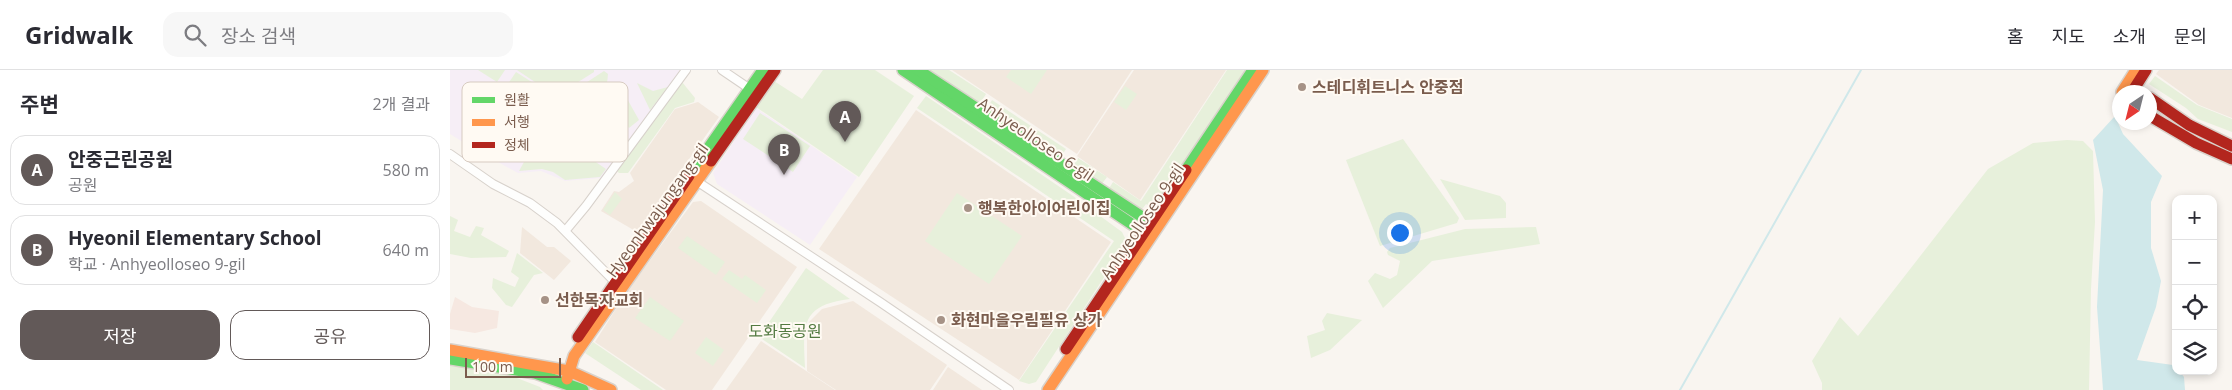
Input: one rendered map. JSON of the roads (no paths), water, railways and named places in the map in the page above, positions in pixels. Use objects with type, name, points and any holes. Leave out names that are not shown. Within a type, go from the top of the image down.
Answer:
[{"type":"street","points":[[628,150],[686,70]]},
{"type":"street","points":[[722,70],[750,89]]},
{"type":"street","points":[[763,70],[693,179],[880,302],[1009,390]]},
{"type":"street","name":"Hyeonhwajungang-gil","points":[[566,378],[567,353],[616,288],[693,179],[775,70]]},
{"type":"street","name":"Anhyeolloseo 6-gil","points":[[903,70],[1150,229]]},
{"type":"street","name":"Anhyeolloseo 6-gil","points":[[918,70],[1150,229]]},
{"type":"street","points":[[1039,390],[1150,229],[1253,70]]},
{"type":"street","name":"Anhyeolloseo 9-gil","points":[[1048,390],[1150,229],[1263,70]]},
{"type":"street","points":[[2133,85],[2136,70]]},
{"type":"street","points":[[2136,85],[2146,70]]},
{"type":"street","points":[[2157,103],[2189,125],[2232,146]]},
{"type":"street","points":[[2157,120],[2196,143],[2232,159]]},
{"type":"street","points":[[450,154],[493,184],[530,203],[566,230],[616,288]]},
{"type":"street","points":[[450,162],[459,161]]},
{"type":"street","points":[[566,230],[618,162]]},
{"type":"street","points":[[450,350],[517,360],[566,378],[583,390]]},
{"type":"street","points":[[450,359],[510,367],[566,378],[611,390]]},
{"type":"water","points":[[2112,119],[2112,130],[2121,130],[2162,176],[2151,202],[2151,248],[2161,281],[2156,307],[2137,360],[2172,365],[2172,375],[2182,375],[2184,377],[2185,390],[2103,390],[2097,307],[2103,190],[2093,140]]},
{"type":"waterway","points":[[1680,390],[1861,70]]},
{"type":"place","name":"스테디휘트니스 안중점","points":[[1302,87]]},
{"type":"place","name":"안중근린공원","points":[[845,142]]},
{"type":"place","name":"Hyeonil Elementary School","points":[[784,175]]},
{"type":"place","name":"행복한아이어린이집","points":[[968,208]]},
{"type":"place","name":"선한목자교회","points":[[545,300]]},
{"type":"place","name":"화현마을우림필유 상가","points":[[941,320]]},
{"type":"park label","name":"도화동공원","points":[[785,331]]}]
